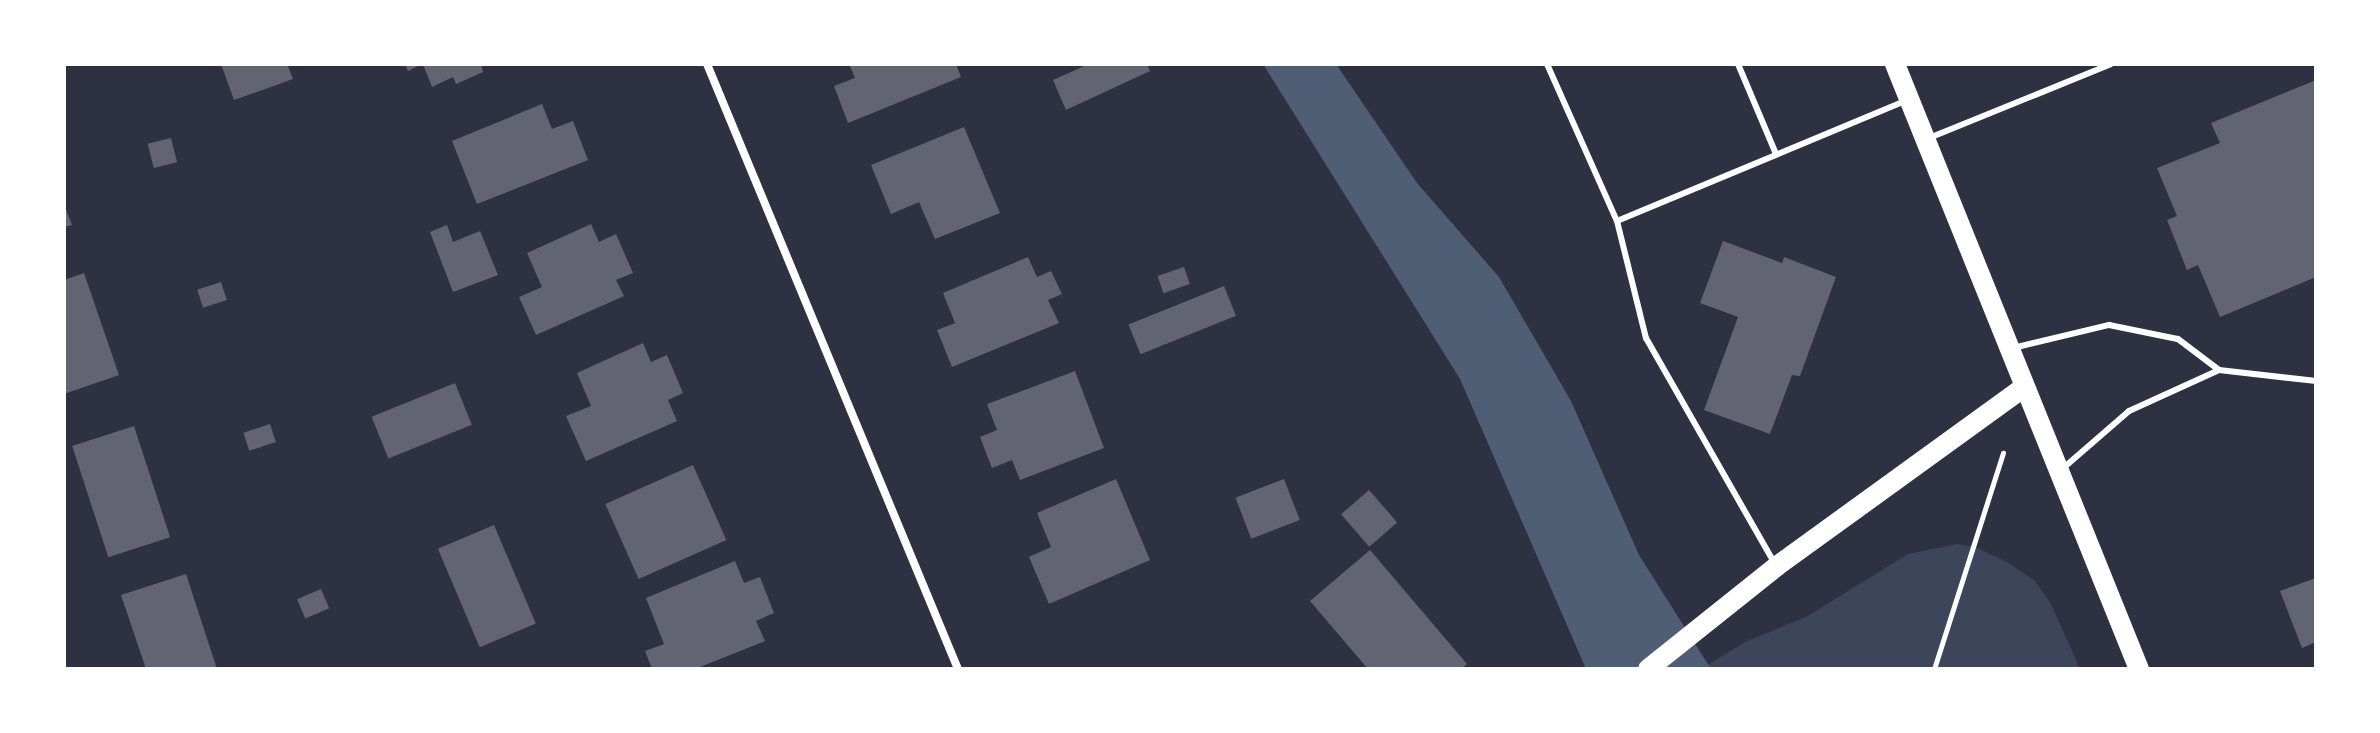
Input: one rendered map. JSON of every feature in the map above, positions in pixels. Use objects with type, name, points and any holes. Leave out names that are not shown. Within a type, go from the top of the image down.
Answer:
[{"type":"main road","points":[[1895,64],[2139,669]]},
{"type":"main road","points":[[1648,669],[1777,566],[2024,387]]},
{"type":"street","points":[[707,64],[958,669]]},
{"type":"lane","points":[[1547,64],[1617,221],[1646,338],[1777,566]]},
{"type":"lane","points":[[1738,64],[1776,154]]},
{"type":"lane","points":[[1925,140],[2111,64]]},
{"type":"lane","points":[[1617,221],[1909,100]]},
{"type":"lane","points":[[2009,348],[2109,325],[2178,339],[2219,370],[2316,381]]},
{"type":"lane","points":[[2059,472],[2129,411],[2219,370]]},
{"type":"path","points":[[1934,669],[2024,387]]},
{"type":"shaded area","points":[[1263,64],[1336,64],[1417,183],[1499,277],[1571,401],[1639,555],[1711,669],[1586,669],[1460,379]]},
{"type":"shaded area","points":[[1957,544],[1975,547],[2007,562],[2035,581],[2051,604],[2080,669],[1701,669],[1745,642],[1806,617],[1908,554]]},
{"type":"building","points":[[221,64],[287,64],[293,79],[234,100]]},
{"type":"building","points":[[405,64],[422,64],[408,71]]},
{"type":"building","points":[[423,64],[481,64],[483,72],[456,84],[453,77],[432,87]]},
{"type":"building","points":[[849,64],[956,64],[961,77],[848,123],[834,86],[855,78]]},
{"type":"building","points":[[1089,64],[1147,64],[1150,71],[1066,110],[1053,80]]},
{"type":"building","points":[[2316,80],[2316,277],[2220,317],[2198,265],[2187,270],[2167,220],[2177,216],[2157,168],[2220,143],[2211,123]]},
{"type":"building","points":[[542,104],[552,129],[573,121],[588,160],[477,204],[452,141]]},
{"type":"building","points":[[964,127],[1000,213],[935,239],[919,202],[891,214],[871,165]]},
{"type":"building","points":[[171,138],[177,162],[154,168],[148,144]]},
{"type":"building","points":[[64,204],[72,225],[64,227]]},
{"type":"building","points":[[591,224],[599,242],[616,234],[633,273],[616,280],[624,296],[536,335],[519,297],[542,287],[527,253]]},
{"type":"building","points":[[447,225],[453,242],[480,231],[498,275],[453,292],[430,232]]},
{"type":"building","points":[[1723,241],[1782,263],[1784,257],[1836,277],[1800,376],[1792,375],[1770,434],[1704,410],[1738,317],[1700,303]]},
{"type":"building","points":[[1028,257],[1037,277],[1051,271],[1062,294],[1048,300],[1059,323],[952,367],[937,330],[955,323],[943,293]]},
{"type":"building","points":[[1184,267],[1190,284],[1163,293],[1158,276]]},
{"type":"building","points":[[84,273],[119,375],[64,394],[64,280]]},
{"type":"building","points":[[221,282],[227,300],[203,308],[197,290]]},
{"type":"building","points":[[1224,286],[1236,316],[1140,354],[1129,325]]},
{"type":"building","points":[[643,343],[651,362],[667,355],[683,393],[668,400],[677,421],[586,461],[566,416],[591,406],[577,373]]},
{"type":"building","points":[[1075,371],[1104,448],[1020,480],[1012,460],[992,468],[980,437],[997,430],[987,404]]},
{"type":"building","points":[[455,383],[472,425],[388,458],[372,417]]},
{"type":"building","points":[[270,424],[276,442],[249,451],[243,433]]},
{"type":"building","points":[[134,426],[170,537],[108,557],[72,446]]},
{"type":"building","points":[[693,465],[726,540],[639,579],[605,504]]},
{"type":"building","points":[[1116,479],[1150,560],[1049,604],[1029,557],[1051,547],[1037,513]]},
{"type":"building","points":[[1284,479],[1300,520],[1251,539],[1235,498]]},
{"type":"building","points":[[1369,490],[1397,522],[1369,547],[1341,514]]},
{"type":"building","points":[[494,525],[536,623],[480,647],[438,549]]},
{"type":"building","points":[[1370,550],[1467,664],[1461,669],[1368,669],[1310,601]]},
{"type":"building","points":[[735,561],[744,583],[760,577],[774,613],[756,621],[765,641],[695,669],[652,669],[645,651],[664,644],[646,598]]},
{"type":"building","points":[[186,574],[217,669],[146,669],[121,595]]},
{"type":"building","points":[[2316,578],[2316,642],[2302,648],[2280,591]]},
{"type":"building","points":[[321,589],[329,608],[305,618],[297,599]]}]
